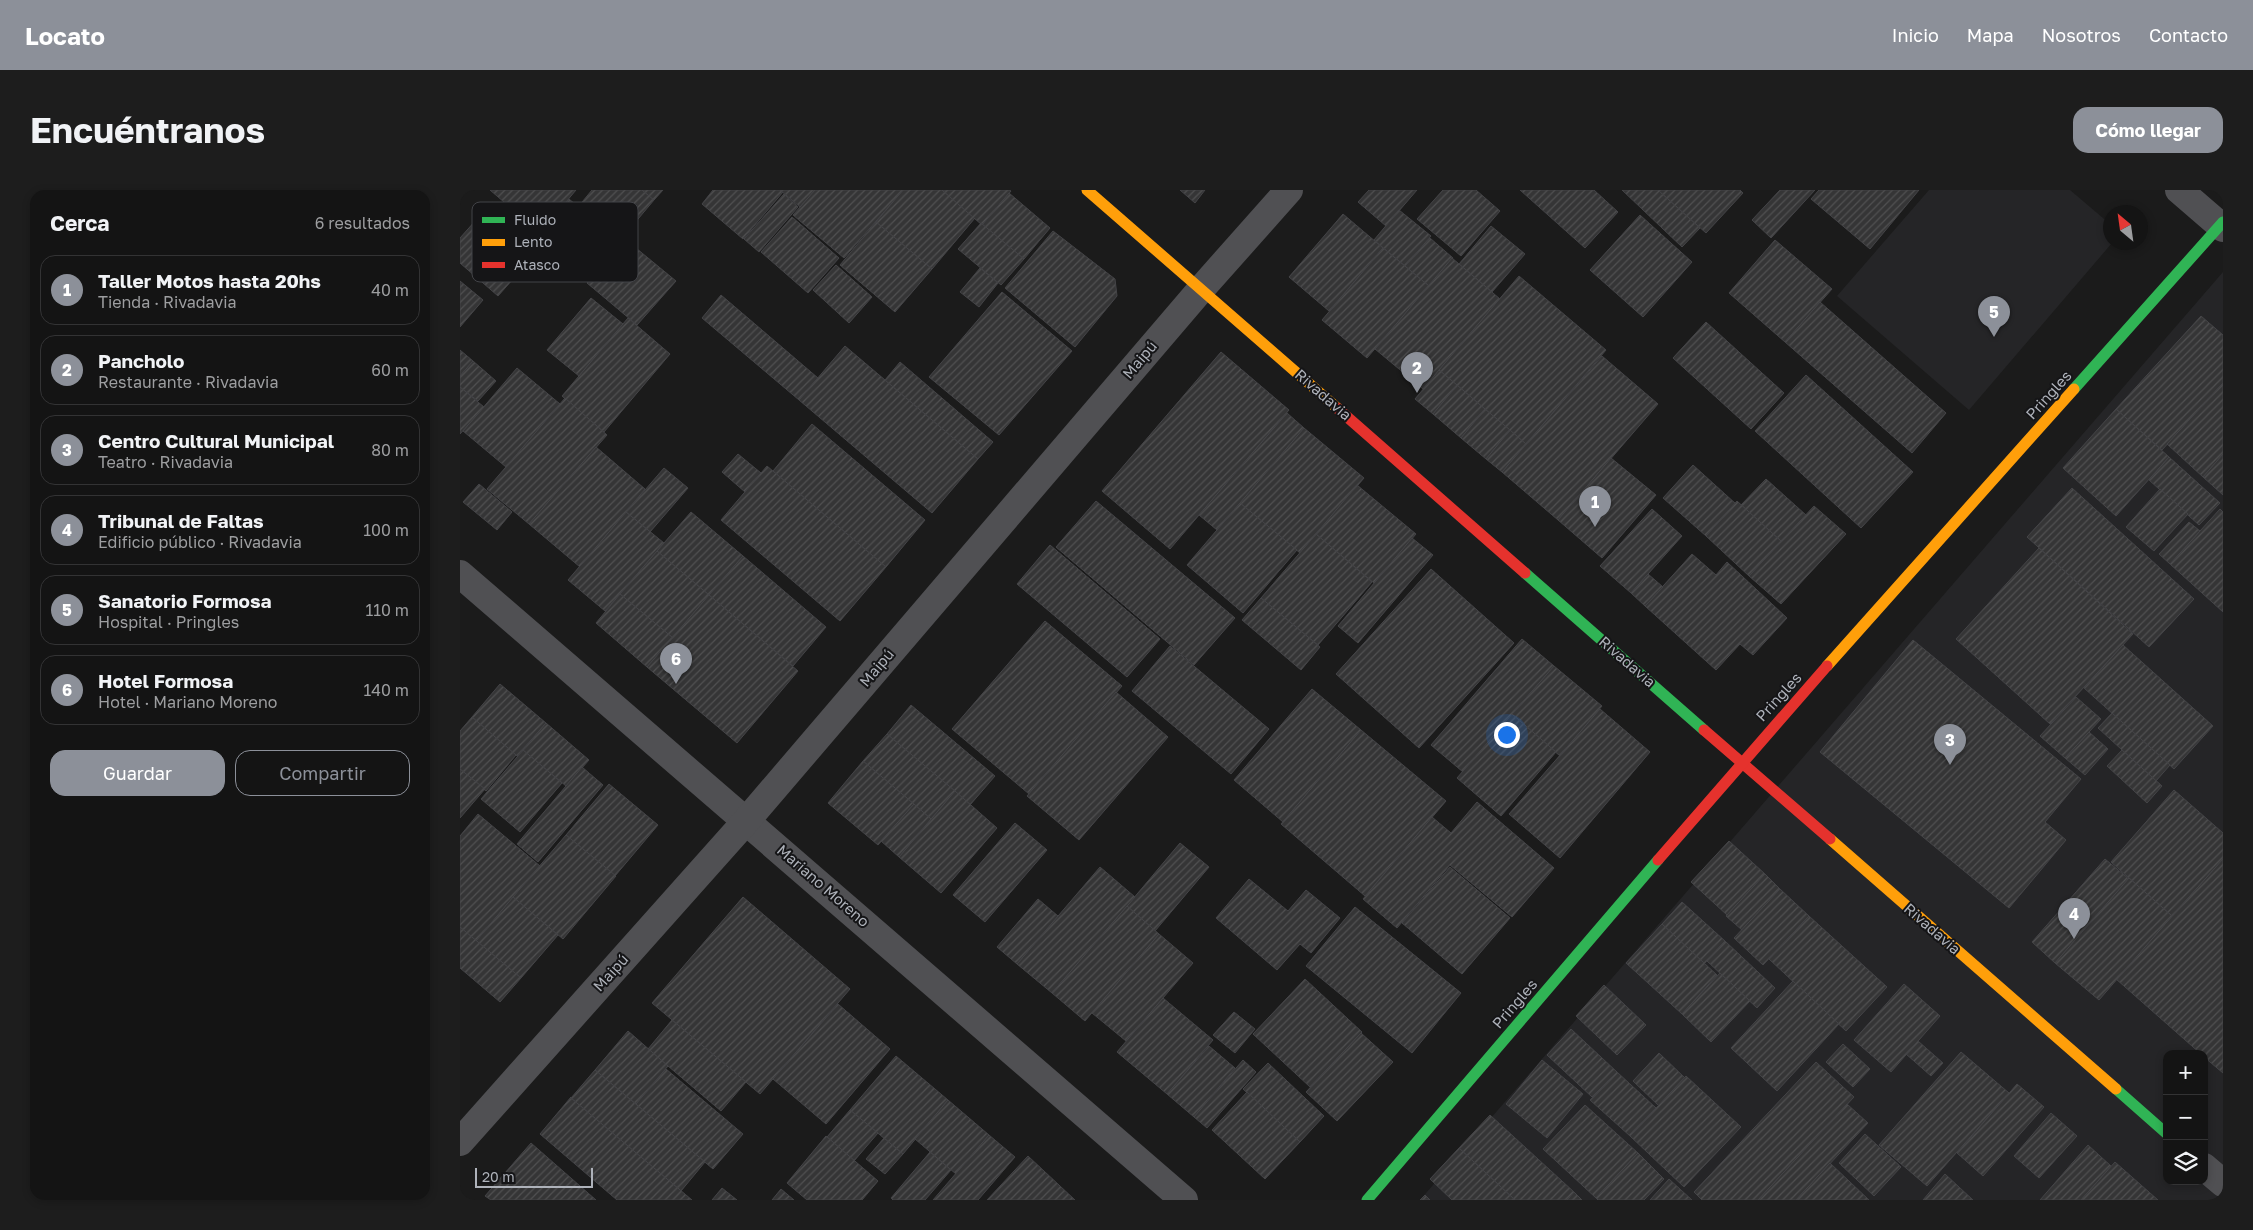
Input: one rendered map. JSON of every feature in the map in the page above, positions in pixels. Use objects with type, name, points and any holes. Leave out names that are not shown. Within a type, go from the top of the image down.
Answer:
[{"type":"street","name":"Rivadavia","points":[[1087,190],[1202,288],[1741,763],[2163,1131]]},
{"type":"street","name":"Maipú","points":[[460,1142],[747,820],[1202,288],[1289,190]]},
{"type":"street","points":[[2179,190],[2222,225]]},
{"type":"street","name":"Pringles","points":[[1367,1200],[1741,763],[2222,225]]},
{"type":"street","name":"Mariano Moreno","points":[[460,574],[747,820],[1184,1200]]},
{"type":"street","points":[[2208,1170],[2223,1183]]},
{"type":"shaded area","points":[[1929,190],[2070,190],[2103,218],[2103,250],[2106,250],[1969,410],[1837,296]]},
{"type":"shaded area","points":[[2223,272],[2223,1200],[1420,1200]]},
{"type":"building","points":[[490,190],[576,190],[566,202],[504,202]]},
{"type":"building","points":[[592,190],[632,190],[622,202],[582,202]]},
{"type":"building","points":[[632,190],[642,190],[654,200],[638,219],[638,202],[622,202]]},
{"type":"building","points":[[642,190],[663,190],[654,200]]},
{"type":"building","points":[[713,190],[781,190],[783,192],[743,239],[702,204]]},
{"type":"building","points":[[780,190],[815,190],[800,207]]},
{"type":"building","points":[[815,190],[903,190],[844,258],[793,215]]},
{"type":"building","points":[[903,190],[942,190],[975,218],[932,269],[876,222]]},
{"type":"building","points":[[942,190],[1009,190],[1011,191],[982,225]]},
{"type":"building","points":[[1180,190],[1205,190],[1195,203]]},
{"type":"building","points":[[1369,190],[1417,190],[1386,226],[1358,202]]},
{"type":"building","points":[[1443,190],[1476,190],[1500,211],[1461,256],[1417,219]]},
{"type":"building","points":[[1520,190],[1594,190],[1618,212],[1585,248]]},
{"type":"building","points":[[1622,190],[1658,190],[1700,228],[1682,247]]},
{"type":"building","points":[[1658,190],[1740,190],[1743,193],[1706,233]]},
{"type":"building","points":[[1780,190],[1815,190],[1771,238],[1752,220]]},
{"type":"building","points":[[1819,190],[1919,190],[1870,249],[1811,199]]},
{"type":"building","points":[[1009,193],[1050,228],[1024,259],[982,225]]},
{"type":"building","points":[[784,194],[798,207],[759,252],[744,239]]},
{"type":"building","points":[[1399,210],[1431,236],[1405,266],[1374,240]]},
{"type":"building","points":[[1343,214],[1383,248],[1329,311],[1289,277]]},
{"type":"building","points":[[1640,215],[1692,262],[1643,317],[1590,270]]},
{"type":"building","points":[[792,217],[839,258],[808,293],[761,252]]},
{"type":"building","points":[[876,222],[932,269],[895,312],[840,265]]},
{"type":"building","points":[[981,223],[1024,259],[1001,285],[958,249]]},
{"type":"building","points":[[472,224],[472,273],[460,263],[460,238]]},
{"type":"building","points":[[1491,226],[1525,254],[1492,292],[1459,264]]},
{"type":"building","points":[[1053,231],[1115,279],[1117,296],[1075,347],[1005,288]]},
{"type":"building","points":[[1430,238],[1453,258],[1429,286],[1405,266]]},
{"type":"building","points":[[1775,240],[1832,289],[1785,342],[1729,293]]},
{"type":"building","points":[[1383,248],[1429,286],[1367,358],[1322,320]]},
{"type":"building","points":[[638,250],[676,281],[637,325],[587,283],[638,282]]},
{"type":"building","points":[[1452,258],[1500,299],[1423,389],[1375,349]]},
{"type":"building","points":[[836,265],[872,297],[849,323],[813,290]]},
{"type":"building","points":[[980,268],[998,283],[979,307],[960,292]]},
{"type":"building","points":[[1519,276],[1606,350],[1526,444],[1439,370]]},
{"type":"building","points":[[460,281],[483,300],[460,327]]},
{"type":"building","points":[[482,282],[510,282],[498,296]]},
{"type":"building","points":[[1002,292],[1072,351],[999,435],[929,377]]},
{"type":"building","points":[[721,295],[818,378],[799,400],[702,318]]},
{"type":"building","points":[[591,298],[623,324],[579,376],[547,350]]},
{"type":"building","points":[[1820,302],[1946,413],[1912,453],[1785,342]]},
{"type":"building","points":[[2201,316],[2223,335],[2223,383],[2162,450],[2116,409]]},
{"type":"building","points":[[628,318],[670,354],[604,432],[562,396]]},
{"type":"building","points":[[1706,322],[1784,393],[1751,429],[1673,358]]},
{"type":"building","points":[[845,346],[978,459],[932,513],[799,400]]},
{"type":"building","points":[[460,350],[473,361],[460,376]]},
{"type":"building","points":[[1221,352],[1289,410],[1170,549],[1102,491]]},
{"type":"building","points":[[1602,356],[1658,404],[1558,520],[1502,472]]},
{"type":"building","points":[[473,361],[496,381],[478,401],[460,387],[460,376]]},
{"type":"building","points":[[900,362],[993,442],[978,459],[885,380]]},
{"type":"building","points":[[517,368],[560,404],[506,467],[463,431]]},
{"type":"building","points":[[1439,370],[1457,385],[1433,414],[1415,399]]},
{"type":"building","points":[[1806,375],[1913,472],[1861,528],[1755,431]]},
{"type":"building","points":[[2223,383],[2223,454],[2203,477],[2167,444]]},
{"type":"building","points":[[1457,385],[1485,409],[1461,438],[1433,414]]},
{"type":"building","points":[[460,387],[484,407],[460,434]]},
{"type":"building","points":[[565,398],[607,435],[529,524],[487,489]]},
{"type":"building","points":[[1485,409],[1510,430],[1486,459],[1461,438]]},
{"type":"building","points":[[2116,409],[2169,457],[2116,516],[2063,468]]},
{"type":"building","points":[[1287,413],[1304,428],[1217,530],[1199,515]]},
{"type":"building","points":[[812,424],[925,520],[886,567],[773,471]]},
{"type":"building","points":[[1304,428],[1364,478],[1300,553],[1240,503]]},
{"type":"building","points":[[1510,430],[1526,444],[1502,472],[1486,459]]},
{"type":"building","points":[[596,447],[645,489],[580,567],[529,524]]},
{"type":"building","points":[[738,454],[761,473],[745,492],[722,472]]},
{"type":"building","points":[[2223,454],[2223,495],[2203,477]]},
{"type":"building","points":[[2169,457],[2220,503],[2199,525],[2149,480]]},
{"type":"building","points":[[1611,458],[1656,495],[1602,558],[1558,520]]},
{"type":"building","points":[[1693,465],[1736,504],[1706,536],[1663,498]]},
{"type":"building","points":[[767,466],[886,567],[840,621],[721,520]]},
{"type":"building","points":[[664,468],[688,488],[650,532],[626,512]]},
{"type":"building","points":[[1766,479],[1806,515],[1782,542],[1741,505]]},
{"type":"building","points":[[479,484],[512,512],[497,530],[463,502]]},
{"type":"building","points":[[1357,485],[1416,534],[1374,583],[1316,534]]},
{"type":"building","points":[[2072,488],[2194,599],[2149,647],[2027,537]]},
{"type":"building","points":[[2160,489],[2188,514],[2154,551],[2126,527]]},
{"type":"building","points":[[1096,501],[1235,618],[1194,665],[1056,547]]},
{"type":"building","points":[[1737,501],[1782,542],[1749,576],[1706,536]]},
{"type":"building","points":[[1240,503],[1297,550],[1243,613],[1187,565]]},
{"type":"building","points":[[1814,506],[1846,534],[1781,604],[1749,576]]},
{"type":"building","points":[[1652,509],[1682,536],[1631,593],[1600,566]]},
{"type":"building","points":[[2220,509],[2223,512],[2223,612],[2170,564]]},
{"type":"building","points":[[626,512],[664,543],[605,611],[568,580]]},
{"type":"building","points":[[691,512],[743,556],[709,595],[657,551]]},
{"type":"building","points":[[2189,522],[2200,531],[2170,564],[2159,554]]},
{"type":"building","points":[[1316,534],[1372,582],[1318,645],[1261,598]]},
{"type":"building","points":[[1412,538],[1433,555],[1358,643],[1338,626]]},
{"type":"building","points":[[1050,545],[1160,639],[1127,677],[1017,584]]},
{"type":"building","points":[[2039,548],[2133,634],[2050,724],[1956,639]]},
{"type":"building","points":[[657,551],[709,595],[673,638],[620,594]]},
{"type":"building","points":[[1692,554],[1716,575],[1727,562],[1787,618],[1753,655],[1740,644],[1716,670],[1645,606]]},
{"type":"building","points":[[743,556],[826,627],[793,666],[709,595]]},
{"type":"building","points":[[1431,569],[1514,643],[1419,748],[1336,674]]},
{"type":"building","points":[[1648,574],[1663,587],[1645,606],[1631,593]]},
{"type":"building","points":[[620,594],[673,638],[647,667],[596,623]]},
{"type":"building","points":[[709,595],[798,671],[737,743],[647,667]]},
{"type":"building","points":[[1261,598],[1320,647],[1301,670],[1242,620]]},
{"type":"building","points":[[1045,621],[1122,686],[1029,794],[952,729]]},
{"type":"building","points":[[1522,639],[1554,666],[1463,772],[1431,745]]},
{"type":"building","points":[[1913,640],[2081,779],[2045,822],[2066,840],[2009,908],[1820,752]]},
{"type":"building","points":[[2123,645],[2213,726],[2174,769],[2084,688]]},
{"type":"building","points":[[1170,646],[1269,729],[1231,774],[1132,691]]},
{"type":"building","points":[[1554,666],[1602,706],[1560,756],[1512,714]]},
{"type":"building","points":[[500,684],[546,723],[517,756],[472,717]]},
{"type":"building","points":[[1312,689],[1361,730],[1283,822],[1234,780]]},
{"type":"building","points":[[1116,692],[1168,737],[1079,840],[1027,796]]},
{"type":"building","points":[[2076,697],[2101,719],[2065,758],[2040,736]]},
{"type":"building","points":[[911,705],[995,776],[970,805],[887,734]]},
{"type":"building","points":[[1600,709],[1650,752],[1560,858],[1509,814]]},
{"type":"building","points":[[2112,713],[2170,765],[2156,781],[2098,728]]},
{"type":"building","points":[[1512,714],[1556,752],[1501,816],[1457,778]]},
{"type":"building","points":[[472,717],[516,755],[486,791],[460,769],[460,731]]},
{"type":"building","points":[[546,723],[589,760],[566,786],[523,750]]},
{"type":"building","points":[[1361,730],[1446,801],[1365,896],[1281,824]]},
{"type":"building","points":[[2089,732],[2108,749],[2085,775],[2065,758]]},
{"type":"building","points":[[887,734],[955,791],[931,819],[863,761]]},
{"type":"building","points":[[523,750],[562,783],[520,832],[481,799]]},
{"type":"building","points":[[2122,750],[2162,786],[2147,803],[2107,766]]},
{"type":"building","points":[[863,761],[914,804],[878,845],[828,803]]},
{"type":"building","points":[[582,767],[603,785],[538,862],[517,844]]},
{"type":"building","points":[[460,769],[485,789],[460,818]]},
{"type":"building","points":[[609,784],[658,825],[615,876],[566,835]]},
{"type":"building","points":[[2174,790],[2223,833],[2223,859],[2172,916],[2111,862]]},
{"type":"building","points":[[955,791],[997,828],[941,893],[899,857]]},
{"type":"building","points":[[1477,802],[1554,868],[1512,917],[1450,865],[1397,928],[1363,899],[1432,817],[1451,833]]},
{"type":"building","points":[[914,804],[931,819],[899,857],[881,841]]},
{"type":"building","points":[[478,814],[540,866],[476,941],[460,927],[460,836]]},
{"type":"building","points":[[1015,823],[1047,850],[985,922],[953,895]]},
{"type":"building","points":[[566,835],[616,876],[563,939],[513,897]]},
{"type":"building","points":[[1729,841],[1765,874],[1727,915],[1691,882]]},
{"type":"building","points":[[1180,843],[1209,867],[1155,931],[1127,906]]},
{"type":"building","points":[[2105,859],[2129,879],[2055,963],[2032,942]]},
{"type":"building","points":[[2223,859],[2223,1073],[2208,1060],[2208,1050],[2196,1050],[2116,979]]},
{"type":"building","points":[[1100,867],[1135,897],[1052,993],[1017,964]]},
{"type":"building","points":[[1450,867],[1510,918],[1462,974],[1402,923]]},
{"type":"building","points":[[1765,874],[1780,889],[1742,930],[1726,916]]},
{"type":"building","points":[[2129,878],[2172,916],[2099,1000],[2055,963]]},
{"type":"building","points":[[1249,879],[1288,911],[1306,890],[1340,918],[1311,953],[1300,944],[1277,970],[1216,918]]},
{"type":"building","points":[[1780,889],[1809,916],[1763,965],[1734,938]]},
{"type":"building","points":[[513,897],[558,935],[521,978],[476,941]]},
{"type":"building","points":[[743,897],[850,989],[760,1094],[652,1003]]},
{"type":"building","points":[[1038,899],[1058,916],[1017,964],[997,947]]},
{"type":"building","points":[[1682,902],[1725,941],[1704,964],[1662,924]]},
{"type":"building","points":[[1127,906],[1159,934],[1085,1021],[1052,993]]},
{"type":"building","points":[[1355,907],[1461,993],[1412,1053],[1306,966]]},
{"type":"building","points":[[1809,916],[1887,987],[1846,1031],[1769,959]]},
{"type":"building","points":[[1662,924],[1717,975],[1682,1014],[1626,963]]},
{"type":"building","points":[[460,927],[521,978],[500,1002],[460,968]]},
{"type":"building","points":[[1159,934],[1193,963],[1126,1041],[1092,1013]]},
{"type":"building","points":[[1725,941],[1775,988],[1757,1008],[1707,961]]},
{"type":"building","points":[[1720,973],[1750,1001],[1711,1042],[1682,1014]]},
{"type":"building","points":[[1305,979],[1362,1032],[1310,1087],[1253,1034]]},
{"type":"building","points":[[1793,981],[1839,1024],[1777,1091],[1731,1048]]},
{"type":"building","points":[[1904,984],[1940,1016],[1891,1072],[1854,1040]]},
{"type":"building","points":[[1604,985],[1646,1025],[1617,1055],[1576,1016]]},
{"type":"building","points":[[1163,998],[1213,1040],[1167,1094],[1117,1052]]},
{"type":"building","points":[[838,1004],[890,1049],[826,1124],[773,1079]]},
{"type":"building","points":[[1234,1012],[1255,1029],[1235,1053],[1213,1035]]},
{"type":"building","points":[[672,1020],[746,1082],[721,1111],[648,1049]]},
{"type":"building","points":[[1571,1029],[1617,1072],[1592,1097],[1547,1055]]},
{"type":"building","points":[[628,1031],[668,1066],[636,1104],[595,1070]]},
{"type":"building","points":[[1361,1033],[1393,1062],[1337,1121],[1306,1092]]},
{"type":"building","points":[[1918,1041],[1943,1063],[1931,1076],[1906,1054]]},
{"type":"building","points":[[1843,1044],[1870,1069],[1853,1087],[1826,1062]]},
{"type":"building","points":[[1209,1046],[1235,1068],[1194,1117],[1167,1094]]},
{"type":"building","points":[[1961,1052],[2009,1093],[1927,1186],[1879,1145]]},
{"type":"building","points":[[1659,1053],[1685,1078],[1659,1106],[1633,1081]]},
{"type":"building","points":[[896,1056],[948,1100],[903,1154],[850,1110]]},
{"type":"building","points":[[1243,1060],[1256,1072],[1207,1128],[1194,1117]]},
{"type":"building","points":[[1542,1060],[1583,1094],[1547,1138],[1506,1104]]},
{"type":"building","points":[[1816,1062],[1854,1097],[1758,1200],[1702,1200],[1694,1192]]},
{"type":"building","points":[[1268,1063],[1324,1116],[1300,1142],[1243,1089]]},
{"type":"building","points":[[666,1069],[743,1134],[713,1169],[636,1104]]},
{"type":"building","points":[[595,1070],[705,1162],[681,1191],[571,1098]]},
{"type":"building","points":[[1617,1072],[1656,1108],[1630,1136],[1590,1100]]},
{"type":"building","points":[[1686,1076],[1741,1127],[1684,1187],[1630,1136]]},
{"type":"building","points":[[2017,1084],[2044,1107],[1983,1176],[1957,1153]]},
{"type":"building","points":[[1247,1092],[1300,1142],[1265,1179],[1212,1130]]},
{"type":"building","points":[[571,1097],[692,1200],[617,1200],[540,1134]]},
{"type":"building","points":[[948,1100],[989,1135],[956,1174],[915,1139]]},
{"type":"building","points":[[1847,1104],[1868,1123],[1796,1200],[1758,1200]]},
{"type":"building","points":[[1585,1105],[1638,1153],[1596,1198],[1543,1149]]},
{"type":"building","points":[[850,1110],[878,1133],[854,1161],[827,1137]]},
{"type":"building","points":[[2051,1113],[2077,1136],[2039,1178],[2014,1156]]},
{"type":"building","points":[[1490,1115],[1574,1192],[1567,1200],[1515,1200],[1459,1148]]},
{"type":"building","points":[[1865,1134],[1901,1167],[1874,1196],[1839,1163]]},
{"type":"building","points":[[989,1135],[1015,1157],[978,1200],[933,1200]]},
{"type":"building","points":[[826,1136],[878,1181],[862,1200],[807,1200],[787,1183]]},
{"type":"building","points":[[884,1138],[903,1154],[885,1174],[866,1159]]},
{"type":"building","points":[[531,1143],[596,1200],[491,1200],[485,1196]]},
{"type":"building","points":[[2088,1145],[2111,1166],[2081,1200],[2040,1200]]},
{"type":"building","points":[[1459,1148],[1515,1200],[1452,1200],[1430,1179]]},
{"type":"building","points":[[930,1152],[951,1170],[925,1200],[893,1200],[891,1198]]},
{"type":"building","points":[[1638,1153],[1664,1179],[1644,1200],[1598,1200],[1596,1198]]},
{"type":"building","points":[[1028,1156],[1075,1200],[987,1200]]},
{"type":"building","points":[[2115,1162],[2158,1200],[2081,1200]]},
{"type":"building","points":[[1830,1163],[1869,1200],[1796,1200]]},
{"type":"building","points":[[1945,1174],[1973,1200],[1923,1200]]},
{"type":"building","points":[[1669,1179],[1692,1200],[1650,1200]]},
{"type":"building","points":[[722,1188],[737,1200],[712,1200]]},
{"type":"building","points":[[781,1189],[794,1200],[772,1200]]},
{"type":"building","points":[[1574,1192],[1582,1200],[1567,1200]]},
{"type":"building","points":[[1425,1195],[1430,1200],[1420,1200]]},
{"type":"traffic: fast","points":[[2074,389],[2223,222]]},
{"type":"traffic: fast","points":[[1525,573],[1704,730]]},
{"type":"traffic: fast","points":[[1367,1200],[1658,860]]},
{"type":"traffic: fast","points":[[2116,1089],[2163,1130]]},
{"type":"traffic: slow","points":[[1087,190],[1337,408]]},
{"type":"traffic: slow","points":[[1827,666],[2074,389]]},
{"type":"traffic: slow","points":[[1830,839],[2116,1089]]},
{"type":"traffic: jam","points":[[1337,408],[1525,573]]},
{"type":"traffic: jam","points":[[1658,860],[1827,666]]},
{"type":"traffic: jam","points":[[1704,730],[1830,839]]},
{"type":"place","name":"Sanatorio Formosa","points":[[1994,337]]},
{"type":"place","name":"Pancholo","points":[[1417,393]]},
{"type":"place","name":"Taller Motos hasta 20hs","points":[[1595,527]]},
{"type":"place","name":"Hotel Formosa","points":[[676,684]]},
{"type":"place","name":"Centro Cultural Municipal","points":[[1950,765]]},
{"type":"place","name":"Tribunal de Faltas","points":[[2074,939]]}]
